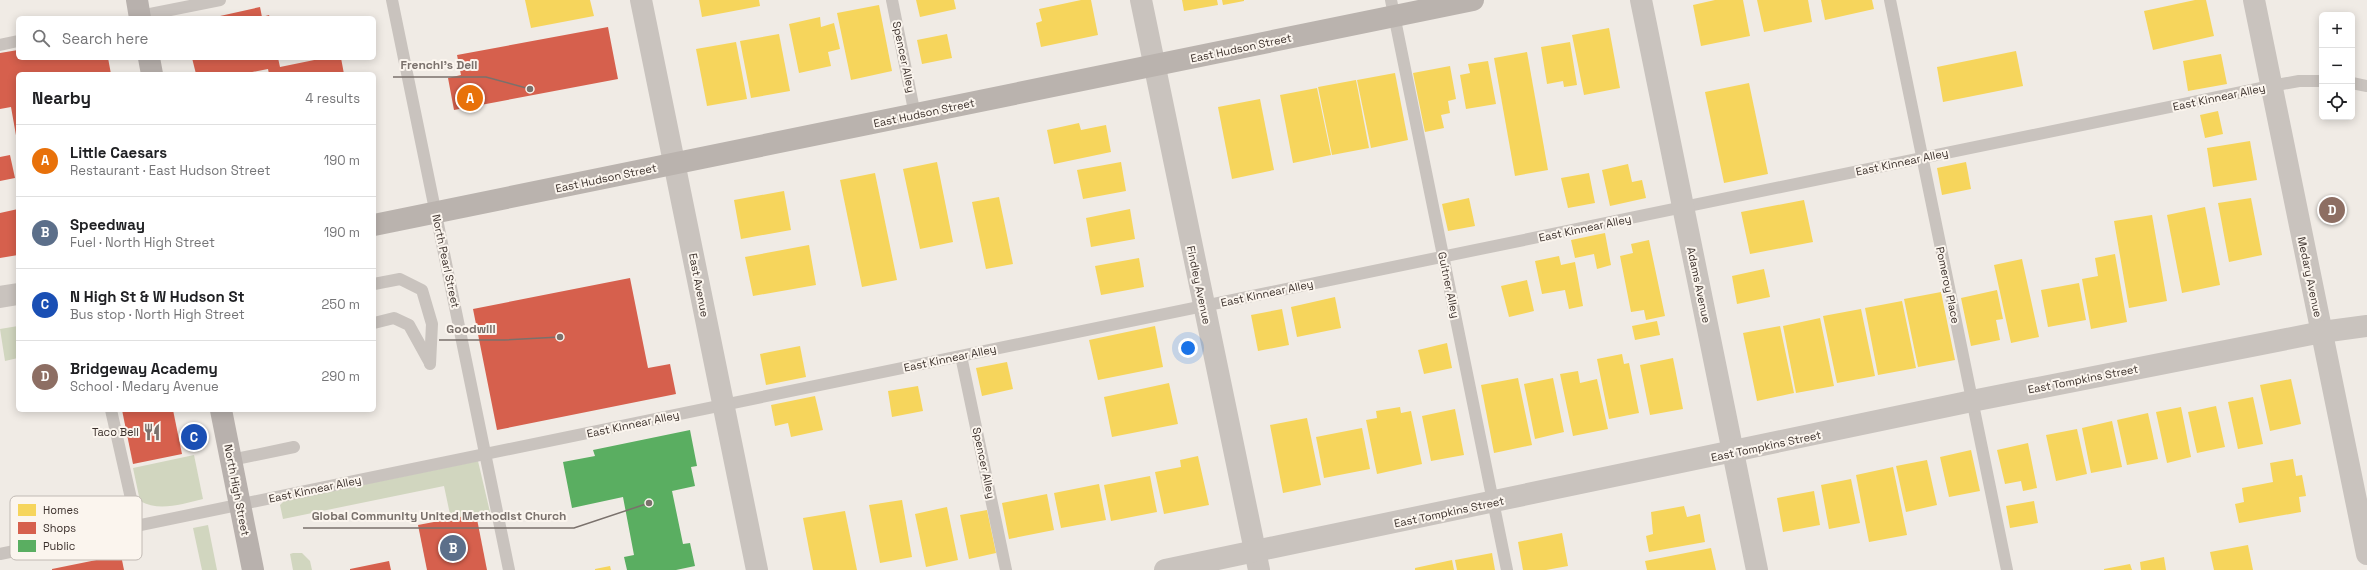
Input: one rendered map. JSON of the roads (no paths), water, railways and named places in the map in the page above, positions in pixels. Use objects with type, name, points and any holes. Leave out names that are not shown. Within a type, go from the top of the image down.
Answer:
[{"type":"main road","name":"East Hudson Street","points":[[376,225],[1154,66],[1392,8],[1474,0]]},
{"type":"main road","points":[[149,60],[152,72]]},
{"type":"main road","name":"North High Street","points":[[221,412],[253,570]]},
{"type":"street","name":"East Avenue","points":[[641,0],[758,570]]},
{"type":"street","name":"Findley Avenue","points":[[1141,0],[1203,306],[1257,561]]},
{"type":"street","name":"Adams Avenue","points":[[1641,0],[1757,570]]},
{"type":"street","name":"Medary Avenue","points":[[2254,0],[2367,554]]},
{"type":"street","points":[[0,297],[16,294]]},
{"type":"street","name":"East Tompkins Street","points":[[1166,570],[1257,561],[1493,503],[1972,401],[2322,332],[2367,326]]},
{"type":"lane","points":[[137,13],[220,0]]},
{"type":"lane","name":"North Pearl Street","points":[[392,0],[509,570]]},
{"type":"lane","name":"Spencer Alley","points":[[892,0],[915,115]]},
{"type":"lane","name":"Pomeroy Place","points":[[1890,0],[2006,570]]},
{"type":"lane","name":"Guitner Alley","points":[[1392,8],[1507,570]]},
{"type":"lane","points":[[0,44],[16,41]]},
{"type":"lane","name":"East Kinnear Alley","points":[[142,524],[2271,86],[2299,81],[2319,81]]},
{"type":"lane","points":[[2355,84],[2367,86]]},
{"type":"lane","points":[[376,284],[400,279],[422,290],[432,324],[430,364],[409,325],[394,318],[376,322]]},
{"type":"lane","name":"Spencer Alley","points":[[961,356],[1006,570]]},
{"type":"lane","points":[[111,412],[130,496]]},
{"type":"lane","points":[[231,460],[294,447]]},
{"type":"lane","name":"East Kinnear Alley","points":[[0,554],[10,552]]},
{"type":"place","name":"Frenchi's Deli","points":[[530,89]]},
{"type":"place","name":"Little Caesars","points":[[470,98]]},
{"type":"place","name":"Bridgeway Academy","points":[[2332,210]]},
{"type":"place","name":"Goodwill","points":[[560,337]]},
{"type":"place","name":"Taco Bell","points":[[152,432]]},
{"type":"place","name":"N High St & W Hudson St","points":[[194,437]]},
{"type":"place","name":"Global Community United Methodist Church","points":[[649,503]]},
{"type":"place","name":"Speedway","points":[[453,548]]}]
